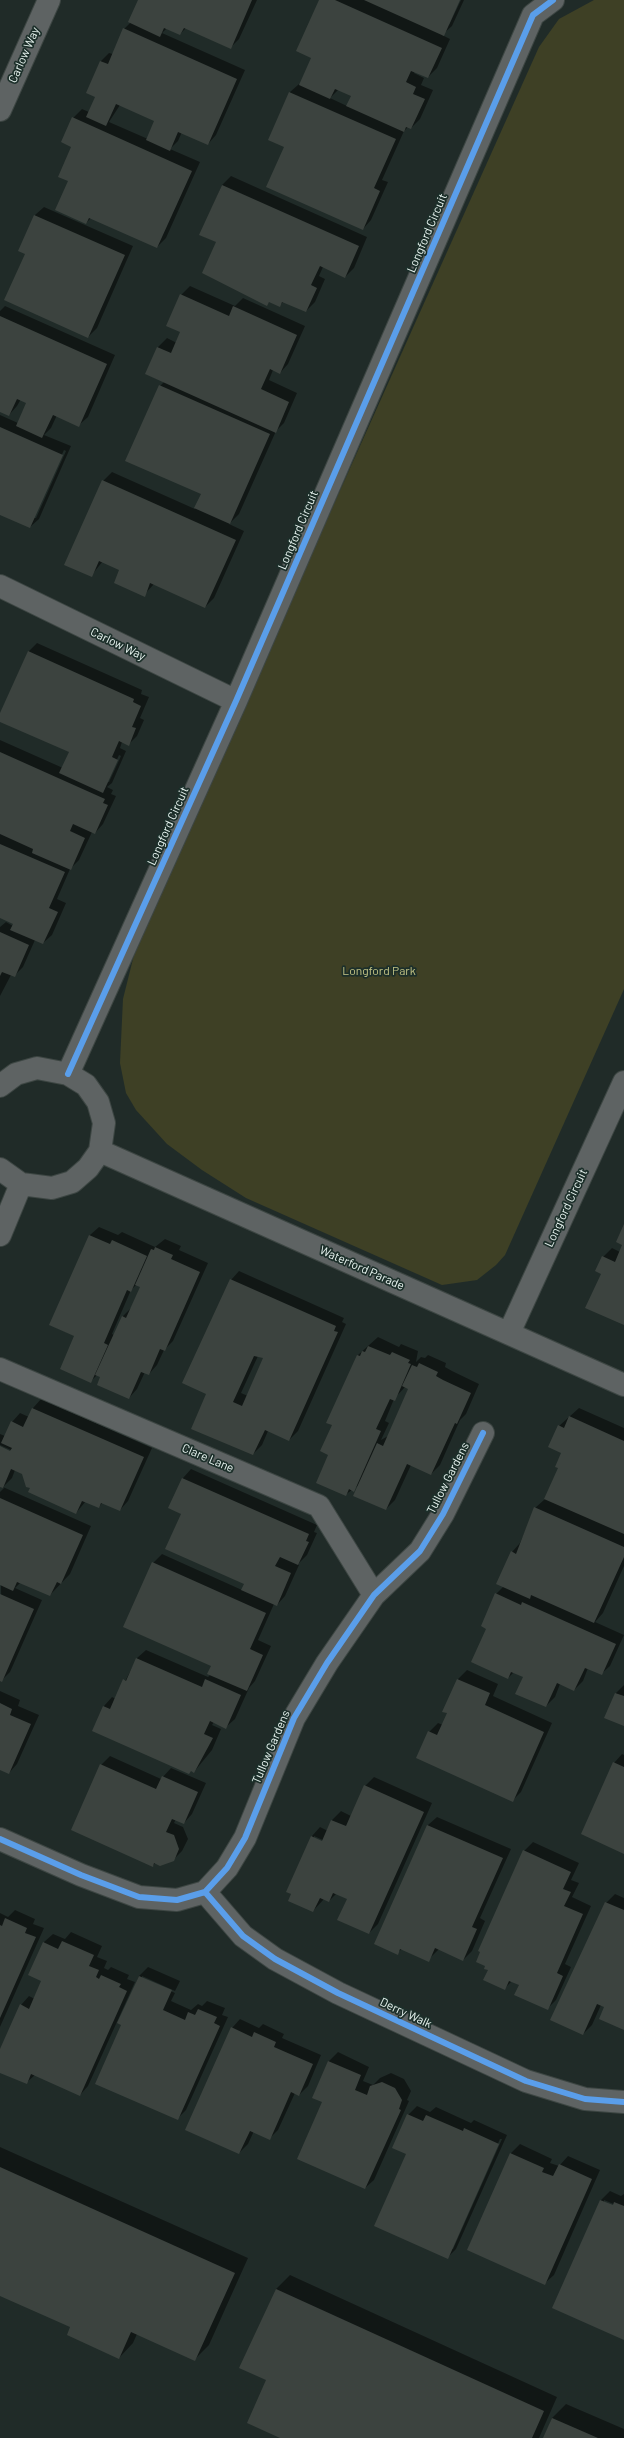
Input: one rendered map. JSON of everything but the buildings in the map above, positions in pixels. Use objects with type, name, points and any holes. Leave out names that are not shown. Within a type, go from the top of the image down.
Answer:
[{"type":"street","name":"Carlow Way","points":[[0,110],[49,0]]},
{"type":"street","name":"Longford Circuit","points":[[68,1074],[236,701],[533,15],[553,0]]},
{"type":"street","name":"Carlow Way","points":[[0,586],[236,701]]},
{"type":"street","points":[[0,1086],[16,1074],[37,1068],[68,1074],[86,1085],[98,1102],[104,1123],[100,1151],[88,1168],[72,1182],[52,1188],[21,1184],[0,1169]]},
{"type":"street","name":"Longford Circuit","points":[[508,1333],[624,1082]]},
{"type":"street","name":"Waterford Parade","points":[[100,1151],[624,1385]]},
{"type":"street","points":[[0,1235],[21,1184]]},
{"type":"street","name":"Clare Lane","points":[[0,1369],[319,1506],[374,1595]]},
{"type":"street","name":"Tullow Gardens","points":[[205,1892],[227,1868],[245,1838],[294,1718],[327,1663],[374,1595],[420,1551],[443,1514],[482,1433]]},
{"type":"street","points":[[0,1838],[82,1875],[139,1897],[177,1900],[205,1892]]},
{"type":"street","name":"Derry Walk","points":[[205,1892],[243,1936],[274,1959],[338,1993],[526,2081],[585,2099],[624,2102]]},
{"type":"green space","name":"Longford Park","points":[[594,0],[624,0],[624,989],[505,1255],[496,1265],[477,1280],[442,1285],[246,1198],[202,1170],[167,1144],[136,1110],[126,1093],[120,1063],[123,999],[137,943],[539,47],[559,19]]},
{"type":"cycle path","points":[[68,1074],[236,701],[533,15],[553,0]]},
{"type":"cycle path","points":[[0,1839],[81,1875],[139,1897],[177,1900],[205,1892],[227,1868],[245,1838],[294,1718],[327,1663],[374,1595],[420,1551],[443,1514],[483,1433]]},
{"type":"cycle path","points":[[205,1892],[243,1936],[275,1959],[338,1993],[526,2081],[585,2099],[624,2102]]}]
